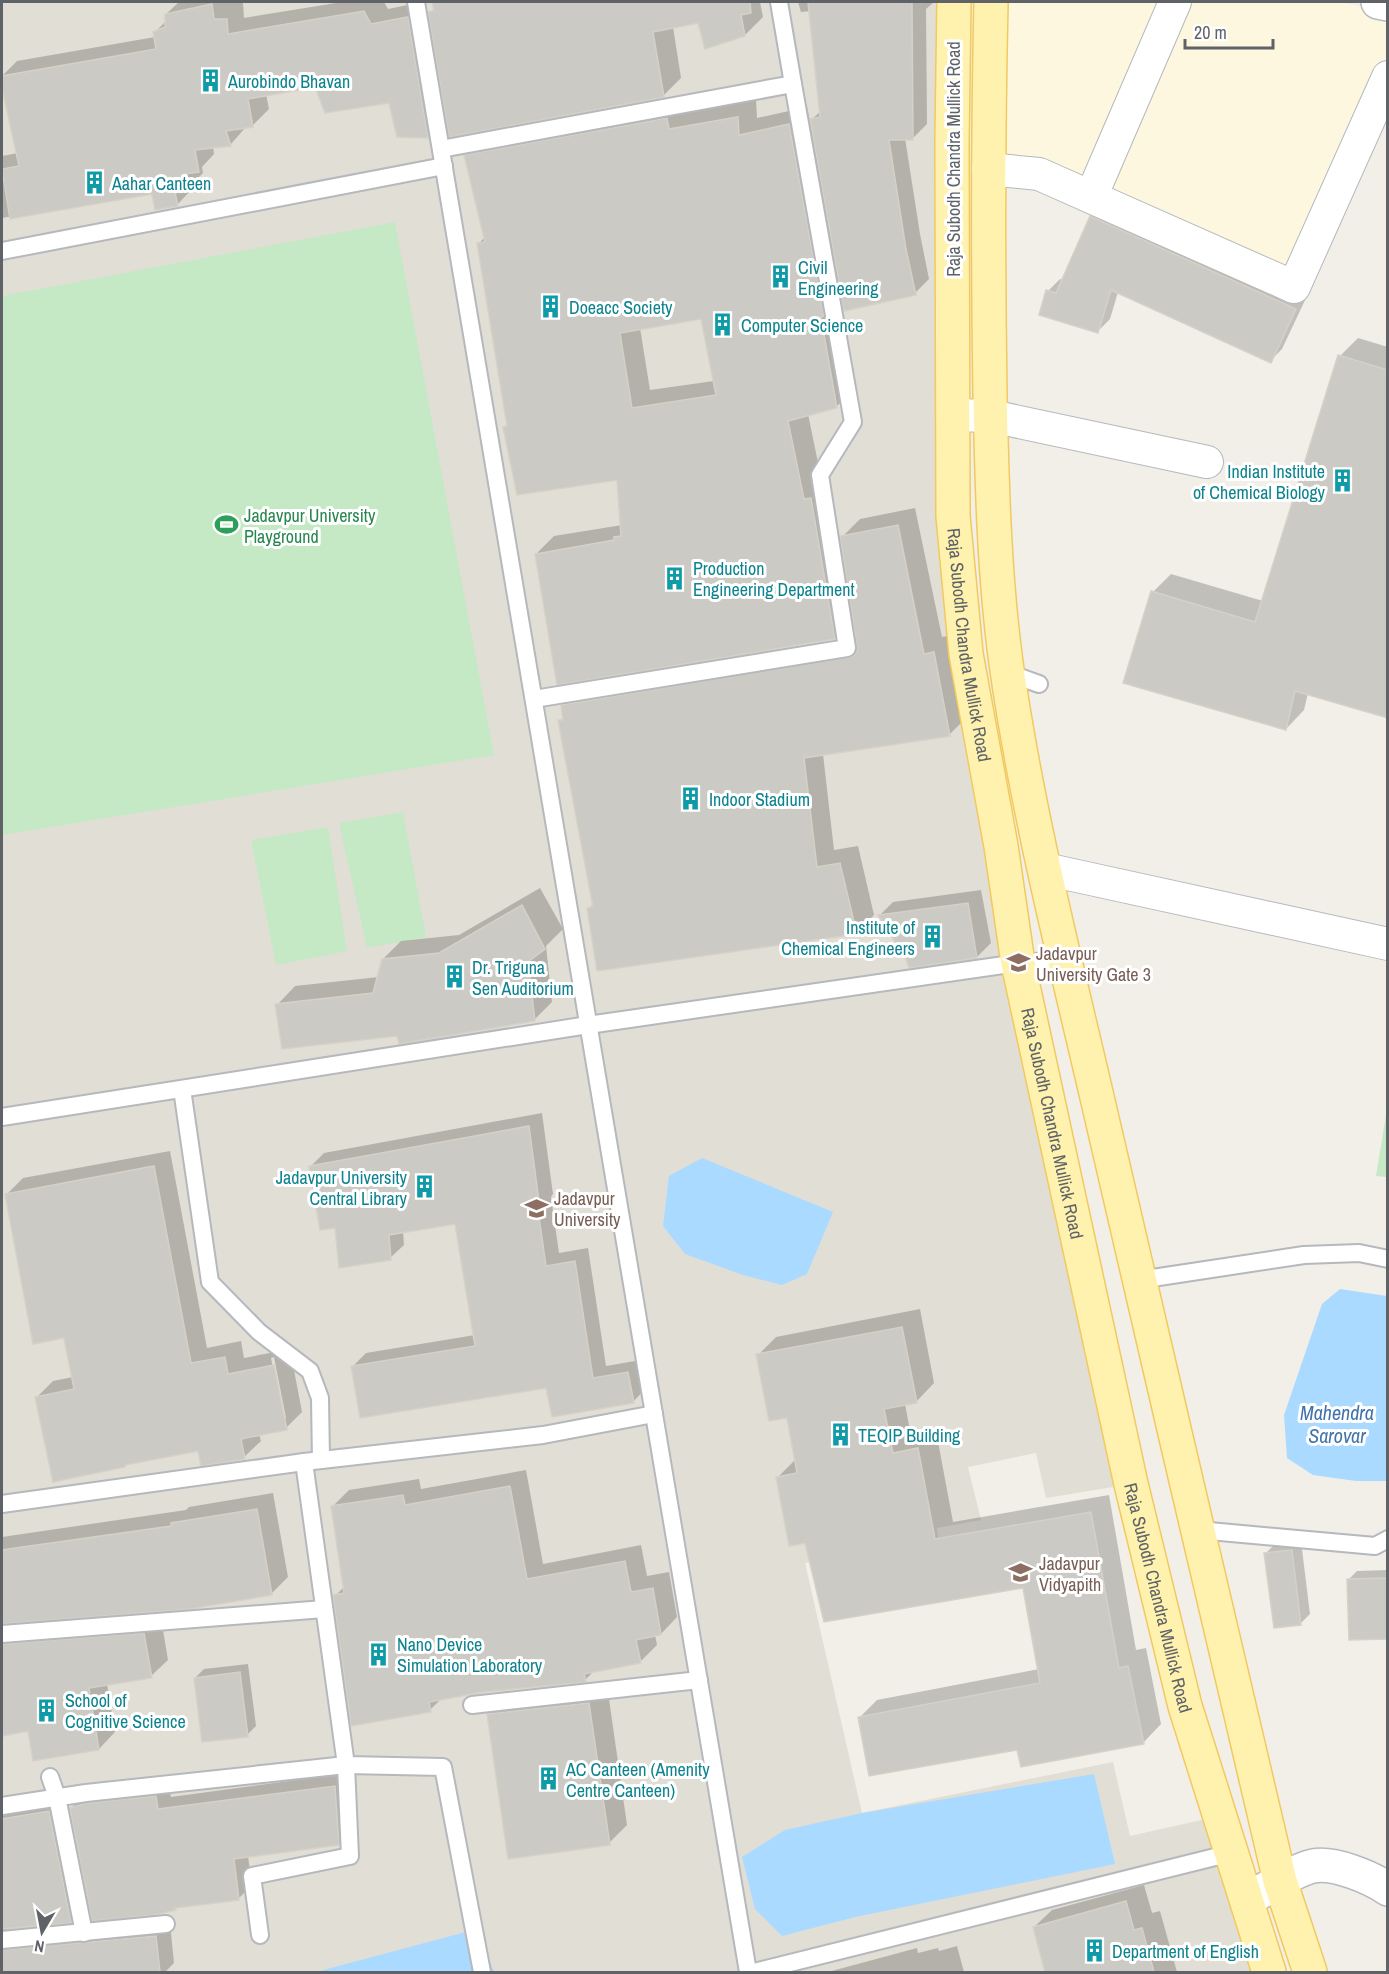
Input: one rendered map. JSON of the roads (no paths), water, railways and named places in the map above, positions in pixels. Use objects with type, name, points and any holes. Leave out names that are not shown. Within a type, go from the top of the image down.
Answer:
[{"type":"main road","name":"Raja Subodh Chandra Mullick Road","points":[[954,2],[952,140],[954,516],[966,654],[1001,846],[1018,963],[1131,1484],[1185,1706],[1269,1972]]},
{"type":"main road","name":"Raja Subodh Chandra Mullick Road","points":[[992,2],[988,169],[991,416],[996,567],[1008,673],[1045,869],[1139,1280],[1280,1881],[1310,1972]]},
{"type":"street","points":[[1091,197],[1175,2]]},
{"type":"street","points":[[1378,2],[1388,4]]},
{"type":"street","points":[[988,169],[1039,174],[1294,287],[1388,77]]},
{"type":"street","points":[[953,416],[991,416],[1207,462]]},
{"type":"street","points":[[1045,869],[1388,944]]},
{"type":"street","points":[[1247,1900],[1280,1881],[1314,1866],[1343,1868],[1388,1889]]},
{"type":"lane","points":[[416,2],[748,1972]]},
{"type":"lane","points":[[534,699],[847,648],[820,475],[853,422],[779,2]]},
{"type":"lane","points":[[441,149],[793,84]]},
{"type":"lane","points":[[2,251],[444,166]]},
{"type":"lane","points":[[1008,673],[1039,684]]},
{"type":"lane","points":[[2,1117],[588,1025],[1018,963],[1066,960]]},
{"type":"lane","points":[[182,1089],[210,1282],[259,1332],[310,1371],[320,1398],[321,1460]]},
{"type":"lane","points":[[1139,1280],[1304,1255],[1388,1251]]},
{"type":"lane","points":[[1359,1253],[1388,1259]]},
{"type":"lane","points":[[2,1504],[304,1462],[543,1435],[654,1414]]},
{"type":"lane","points":[[261,1935],[252,1876],[350,1856],[346,1765],[304,1462]]},
{"type":"lane","points":[[1198,1530],[1375,1546],[1388,1539]]},
{"type":"lane","points":[[2,1634],[324,1609]]},
{"type":"lane","points":[[472,1705],[699,1680]]},
{"type":"lane","points":[[2,1806],[57,1797],[346,1765],[443,1767],[482,1972]]},
{"type":"lane","points":[[50,1777],[57,1797],[84,1933]]},
{"type":"lane","points":[[754,1972],[1231,1854]]},
{"type":"lane","points":[[2,1940],[166,1924]]},
{"type":"water","points":[[702,1158],[833,1212],[807,1274],[782,1285],[743,1275],[685,1254],[663,1226],[669,1176]]},
{"type":"water","name":"Mahendra Sarovar","points":[[1340,1289],[1387,1296],[1387,1481],[1356,1481],[1313,1475],[1287,1458],[1284,1415],[1322,1304]]},
{"type":"water","points":[[1094,1774],[1115,1864],[855,1917],[782,1936],[755,1909],[742,1857],[785,1830],[862,1813]]},
{"type":"water","points":[[477,1929],[494,1972],[316,1972]]},
{"type":"place","name":"Aurobindo Bhavan","points":[[210,81]]},
{"type":"place","name":"Aahar Canteen","points":[[94,183]]},
{"type":"place","name":"Civil Engineering","points":[[780,277]]},
{"type":"place","name":"Doeacc Society","points":[[551,307]]},
{"type":"place","name":"Computer Science","points":[[723,325]]},
{"type":"place","name":"Indian Institute of Chemical Biology","points":[[1343,481]]},
{"type":"place","name":"Jadavpur University Playground","points":[[226,525]]},
{"type":"place","name":"Production Engineering Department","points":[[675,578]]},
{"type":"place","name":"Indoor Stadium","points":[[691,799]]},
{"type":"place","name":"Institute of Chemical Engineers","points":[[933,937]]},
{"type":"place","name":"Jadavpur University Gate 3","points":[[1018,963]]},
{"type":"place","name":"Dr. Triguna Sen Auditorium","points":[[454,977]]},
{"type":"place","name":"Jadavpur University Central Library","points":[[425,1187]]},
{"type":"place","name":"Jadavpur University","points":[[536,1208]]},
{"type":"place","name":"TEQIP Building","points":[[840,1435]]},
{"type":"place","name":"Jadavpur Vidyapith","points":[[1021,1573]]},
{"type":"place","name":"Nano Device Simulation Laboratory","points":[[379,1654]]},
{"type":"place","name":"School of Cognitive Science","points":[[47,1710]]},
{"type":"place","name":"AC Canteen (Amenity Centre Canteen)","points":[[548,1779]]},
{"type":"place","name":"Department of English","points":[[1094,1951]]}]
